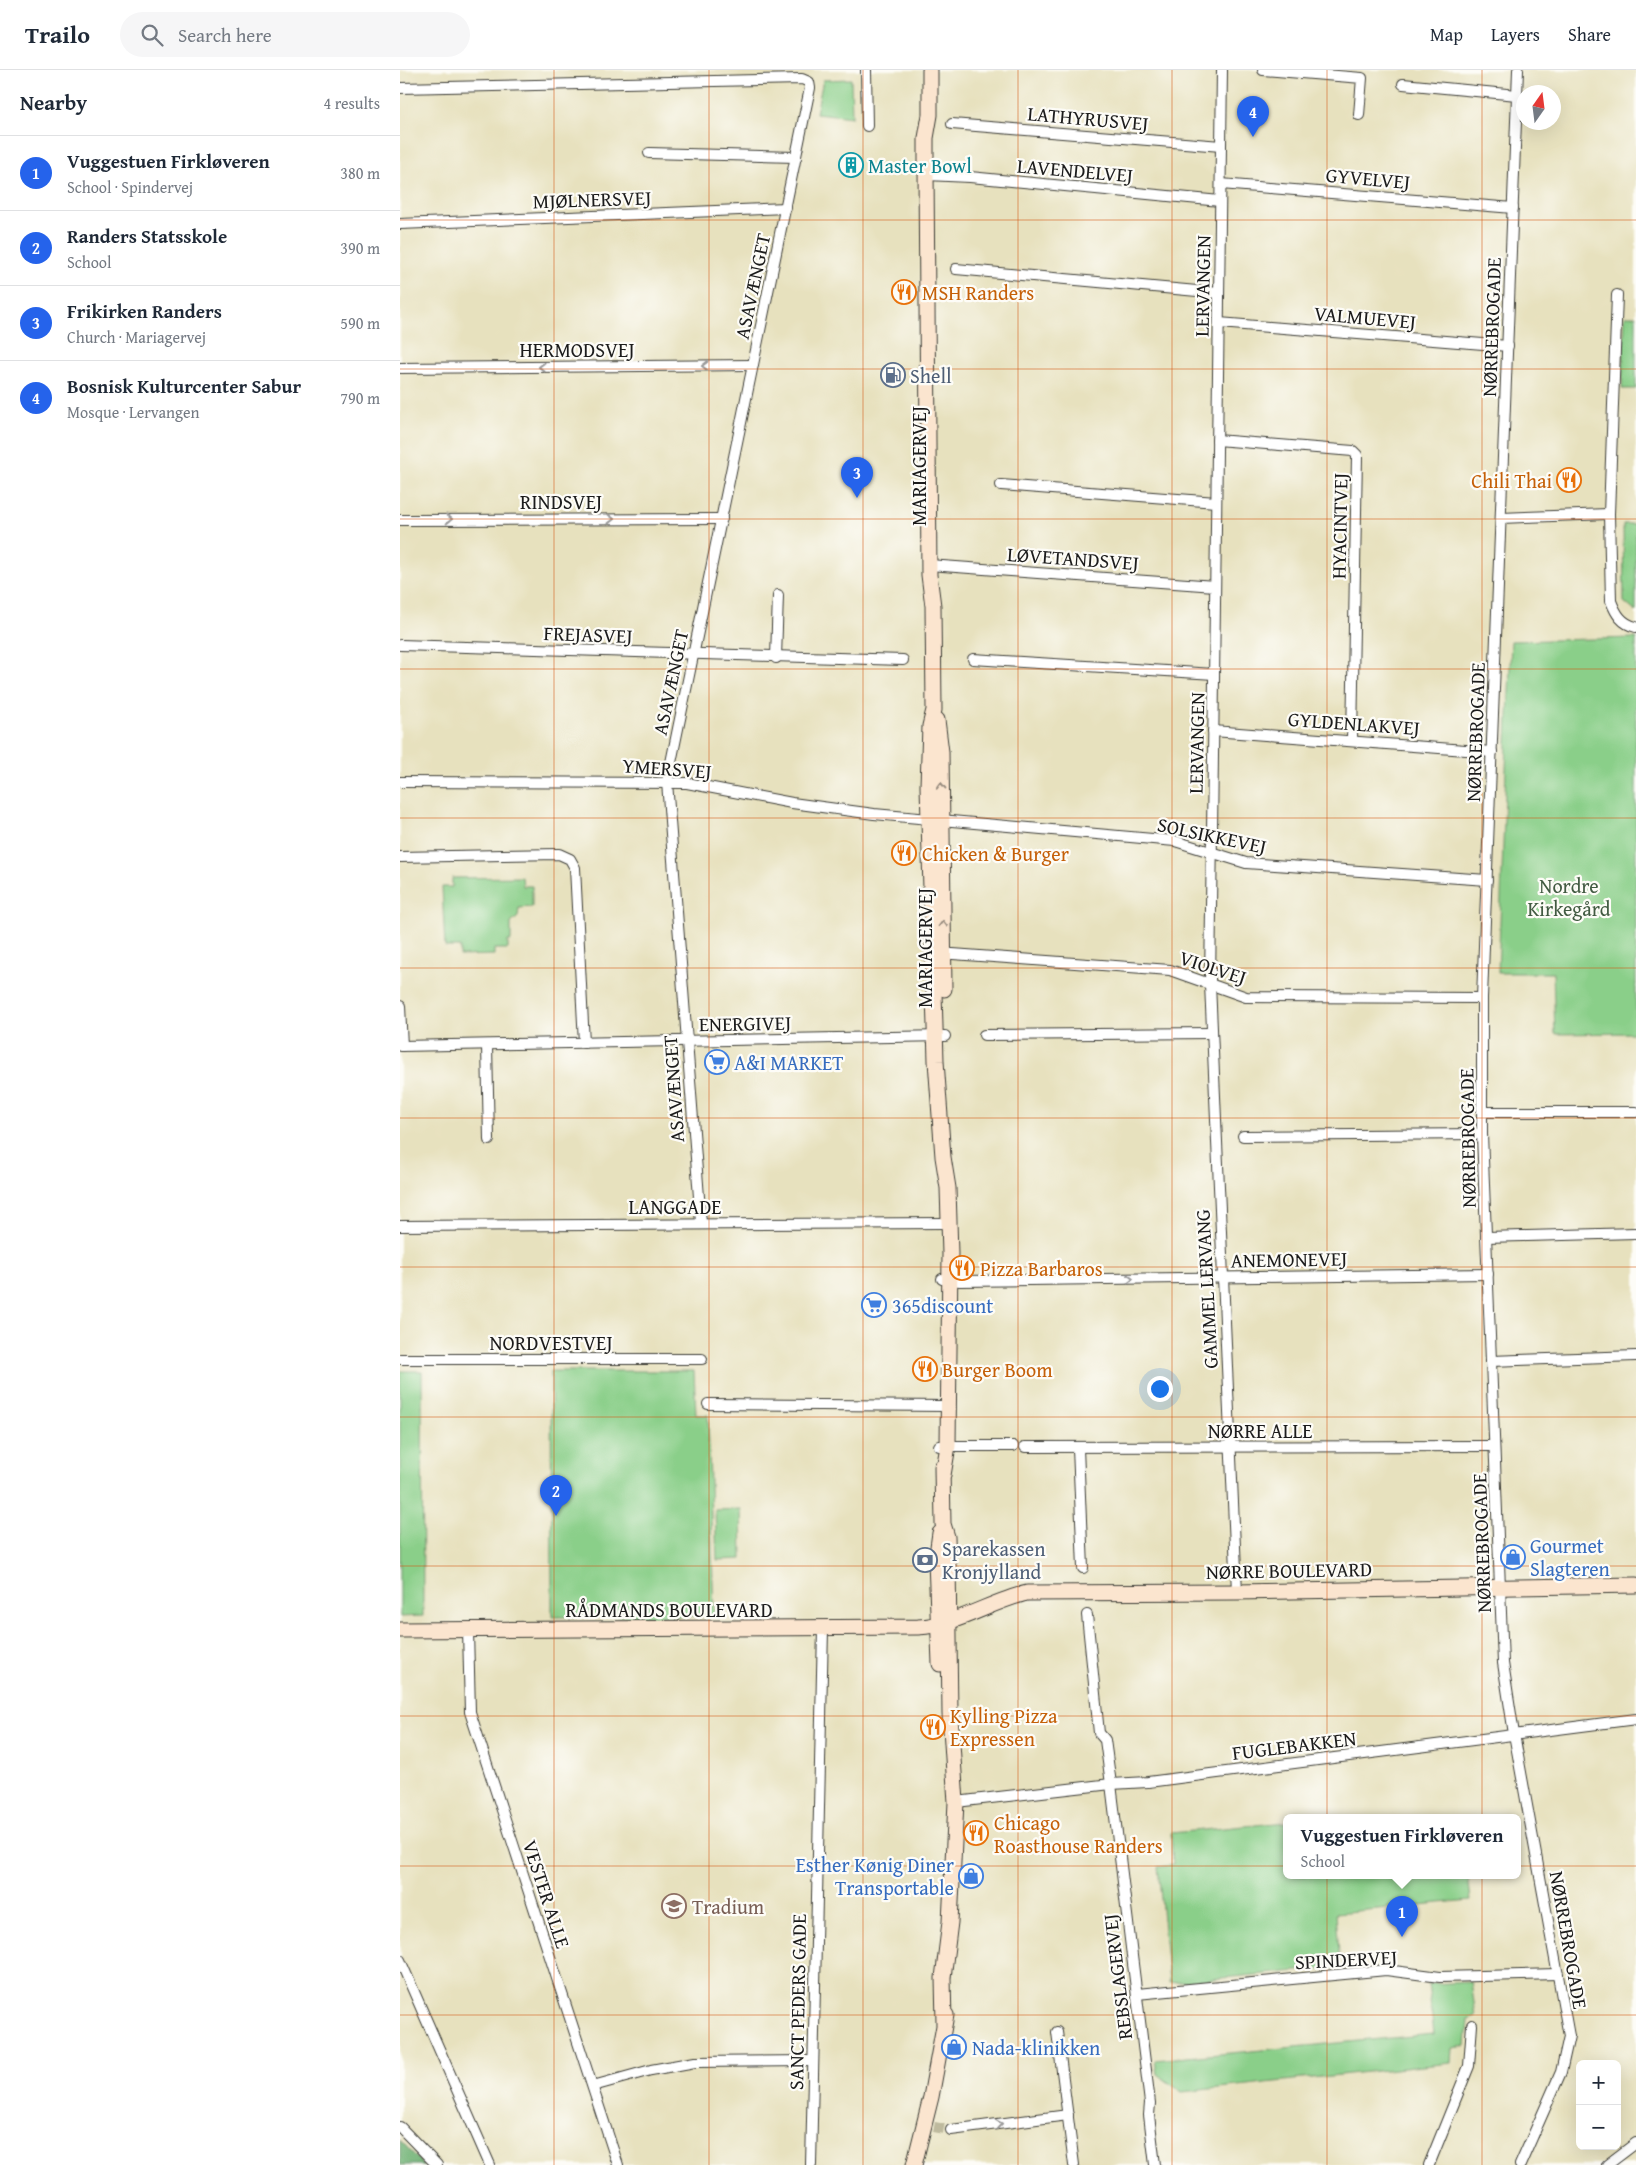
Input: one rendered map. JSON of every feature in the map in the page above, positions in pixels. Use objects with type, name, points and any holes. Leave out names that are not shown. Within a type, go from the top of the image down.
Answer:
[{"type":"street","points":[[866,70],[867,126]]},
{"type":"street","name":"MARIAGERVEJ","points":[[914,2165],[930,2126],[952,1978],[948,1946],[956,1802],[943,1623],[948,1561],[943,1524],[943,1475],[945,1223],[948,1188],[943,1157],[940,1095],[945,1060],[940,1036],[936,820],[928,752],[934,710],[933,606],[938,586],[934,565],[931,175],[934,130],[930,115],[930,70]]},
{"type":"street","name":"LERVANGEN","points":[[1210,984],[1222,70]]},
{"type":"street","points":[[1263,70],[1362,78],[1359,115]]},
{"type":"street","name":"NØRREBROGADE","points":[[1517,85],[1518,70]]},
{"type":"street","name":"ASAVÆNGET","points":[[400,88],[802,79],[809,82],[810,88],[786,208],[668,782],[701,1223]]},
{"type":"street","points":[[1403,84],[1516,95]]},
{"type":"street","name":"NØRREBROGADE","points":[[1516,123],[1482,998],[1482,1134],[1504,1663],[1514,1734],[1569,2036],[1562,2072],[1520,2165]]},
{"type":"street","name":"LATHYRUSVEJ","points":[[952,124],[1221,146]]},
{"type":"street","points":[[649,153],[796,157]]},
{"type":"street","name":"LAVENDELVEJ","points":[[931,175],[1220,201]]},
{"type":"street","name":"GYVELVEJ","points":[[1221,184],[1513,208]]},
{"type":"street","name":"MJØLNERSVEJ","points":[[400,224],[786,208]]},
{"type":"street","points":[[956,269],[1219,293]]},
{"type":"street","points":[[1617,295],[1609,514],[1611,601],[1615,612],[1621,620],[1628,625],[1636,627]]},
{"type":"street","name":"VALMUEVEJ","points":[[1219,323],[1508,346]]},
{"type":"street","name":"HERMODSVEJ","points":[[400,368],[753,366]]},
{"type":"street","name":"HYACINTVEJ","points":[[1217,440],[1353,451],[1357,455],[1352,740]]},
{"type":"street","points":[[1001,484],[1216,502]]},
{"type":"street","points":[[1502,518],[1609,514]]},
{"type":"street","name":"RINDSVEJ","points":[[400,520],[722,519]]},
{"type":"street","name":"LØVETANDSVEJ","points":[[934,565],[1215,586]]},
{"type":"street","points":[[776,658],[778,595]]},
{"type":"street","name":"FREJASVEJ","points":[[400,645],[776,658],[903,660]]},
{"type":"street","points":[[973,659],[1214,674]]},
{"type":"street","name":"GYLDENLAKVEJ","points":[[1213,731],[1492,752]]},
{"type":"street","name":"YMERSVEJ","points":[[400,782],[687,783],[792,803],[936,820]]},
{"type":"street","name":"SOLSIKKEVEJ","points":[[936,820],[1175,841],[1246,863],[1487,880]]},
{"type":"street","points":[[400,857],[559,854],[570,859],[575,873],[584,1043]]},
{"type":"street","name":"VIOLVEJ","points":[[938,953],[1170,970],[1246,997],[1482,998]]},
{"type":"street","name":"GAMMEL LERVANG","points":[[1210,984],[1237,1592]]},
{"type":"street","points":[[400,1006],[401,1046]]},
{"type":"street","points":[[984,1035],[1212,1033]]},
{"type":"street","name":"ENERGIVEJ","points":[[401,1046],[940,1036]]},
{"type":"street","points":[[487,1044],[489,1140]]},
{"type":"street","points":[[1483,1112],[1636,1112]]},
{"type":"street","points":[[1243,1136],[1482,1134]]},
{"type":"street","name":"LANGGADE","points":[[400,1226],[945,1223]]},
{"type":"street","points":[[1486,1236],[1636,1233]]},
{"type":"street","name":"ANEMONEVEJ","points":[[946,1280],[1488,1274]]},
{"type":"street","points":[[1491,1361],[1636,1356]]},
{"type":"street","name":"NORDVESTVEJ","points":[[400,1359],[702,1359]]},
{"type":"street","points":[[708,1404],[944,1406]]},
{"type":"street","points":[[944,1446],[1013,1446]]},
{"type":"street","name":"NØRRE ALLE","points":[[1025,1446],[1078,1448],[1494,1446]]},
{"type":"street","points":[[1078,1448],[1083,1568]]},
{"type":"street","name":"NØRRE BOULEVARD","points":[[943,1623],[964,1618],[1007,1599],[1027,1593],[1237,1592],[1636,1584]]},
{"type":"street","name":"REBSLAGERVEJ","points":[[1087,1615],[1099,1732],[1105,1740],[1137,1994],[1150,2102],[1149,2115],[1155,2165]]},
{"type":"street","name":"RÅDMANDS BOULEVARD","points":[[400,1630],[823,1629],[918,1627],[943,1623]]},
{"type":"street","name":"SANCT PEDERS GADE","points":[[811,2165],[823,1629]]},
{"type":"street","name":"VESTER ALLE","points":[[468,1630],[470,1712],[618,2165]]},
{"type":"street","name":"FUGLEBAKKEN","points":[[956,1802],[1111,1784],[1148,1782],[1636,1719]]},
{"type":"street","points":[[400,1960],[490,2165]]},
{"type":"street","name":"SPINDERVEJ","points":[[1137,1994],[1386,1970],[1446,1977],[1558,1974]]},
{"type":"street","points":[[1428,2165],[1469,2066],[1472,2025]]},
{"type":"street","points":[[1057,2032],[1074,2165]]},
{"type":"street","points":[[593,2086],[651,2070],[696,2062],[813,2061]]},
{"type":"street","points":[[951,2130],[1068,2115]]},
{"type":"street","points":[[400,2127],[437,2165]]},
{"type":"street","points":[[1607,2165],[1636,2143]]},
{"type":"green space","points":[[851,79],[852,117],[816,113],[823,80]]},
{"type":"green space","points":[[1625,316],[1636,316],[1636,389],[1622,389]]},
{"type":"green space","points":[[1623,524],[1636,524],[1636,612],[1624,602]]},
{"type":"green space","name":"Nordre Kirkegård","points":[[1636,638],[1636,1033],[1555,1034],[1553,973],[1498,973],[1511,641]]},
{"type":"green space","points":[[522,877],[523,886],[532,886],[532,907],[519,908],[518,917],[511,923],[511,941],[508,941],[508,949],[494,949],[494,955],[460,956],[460,947],[445,947],[442,887],[452,887],[452,878]]},
{"type":"green space","points":[[400,1371],[422,1371],[423,1616],[400,1617]]},
{"type":"green space","points":[[551,1371],[694,1371],[696,1415],[708,1415],[714,1616],[552,1617]]},
{"type":"green space","points":[[741,1509],[742,1559],[717,1560],[715,1510]]},
{"type":"green space","points":[[1283,1822],[1283,1879],[1468,1879],[1471,1900],[1336,1913],[1340,1967],[1169,1983],[1158,1867],[1173,1865],[1171,1833]]},
{"type":"green space","points":[[1471,1982],[1476,2016],[1468,2019],[1466,2046],[1452,2048],[1451,2063],[1182,2092],[1157,2074],[1155,2060],[1434,2034],[1428,1984]]},
{"type":"green space","points":[[400,2140],[424,2165],[400,2165]]},
{"type":"tunnel","points":[[934,2127],[951,2130]]},
{"type":"place","name":"Bosnisk Kulturcenter Sabur","points":[[1253,137]]},
{"type":"place","name":"Master Bowl","points":[[851,165]]},
{"type":"place","name":"MSH Randers","points":[[904,292]]},
{"type":"place","name":"Shell","points":[[893,375]]},
{"type":"place","name":"Chili Thai","points":[[1569,480]]},
{"type":"place","name":"Frikirken Randers","points":[[857,498]]},
{"type":"place","name":"Chicken & Burger","points":[[904,853]]},
{"type":"place","name":"A&I MARKET","points":[[717,1062]]},
{"type":"place","name":"Pizza Barbaros","points":[[962,1268]]},
{"type":"place","name":"365discount","points":[[874,1305]]},
{"type":"place","name":"Burger Boom","points":[[925,1369]]},
{"type":"place","name":"Randers Statsskole","points":[[556,1516]]},
{"type":"place","name":"Gourmet Slagteren","points":[[1513,1557]]},
{"type":"place","name":"Sparekassen Kronjylland","points":[[925,1560]]},
{"type":"place","name":"Kylling Pizza Expressen","points":[[933,1727]]},
{"type":"place","name":"Chicago Roasthouse Randers","points":[[976,1833]]},
{"type":"place","name":"Esther Kønig Diner Transportable","points":[[971,1876]]},
{"type":"place","name":"Tradium","points":[[674,1906]]},
{"type":"place","name":"Vuggestuen Firkløveren","points":[[1402,1937]]},
{"type":"place","name":"Nada-klinikken","points":[[954,2047]]}]
